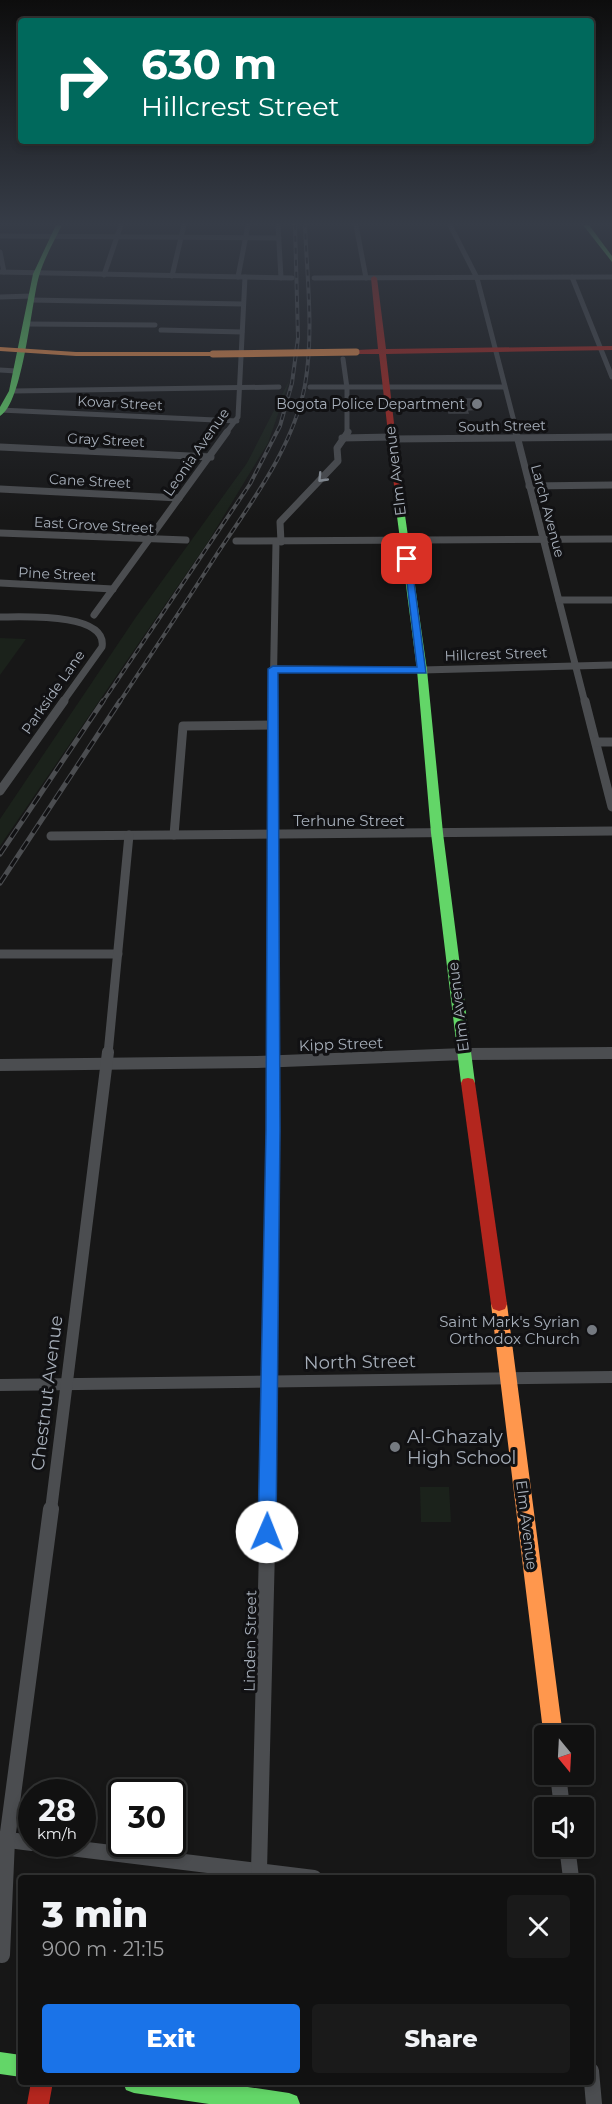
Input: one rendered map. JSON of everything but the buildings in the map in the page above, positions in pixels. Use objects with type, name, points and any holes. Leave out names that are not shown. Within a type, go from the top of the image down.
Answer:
[{"type":"street","name":"Leonia Avenue","points":[[94,615],[237,421],[241,388],[242,323]]},
{"type":"street","name":"Elm Avenue","points":[[377,323],[422,670],[437,833],[464,1054],[509,1378],[552,1725]]},
{"type":"street","name":"Larch Avenue","points":[[488,323],[612,807]]},
{"type":"street","points":[[595,323],[607,348],[612,377]]},
{"type":"street","points":[[1,411],[13,391],[27,324],[154,325]]},
{"type":"street","points":[[160,330],[242,332]]},
{"type":"street","points":[[0,349],[76,354],[213,354],[607,348]]},
{"type":"street","name":"Linden Street","points":[[259,1871],[271,1381],[274,1061],[273,619],[280,522],[338,461],[337,448],[348,432],[347,388],[343,359]]},
{"type":"street","points":[[0,370],[16,370]]},
{"type":"street","points":[[13,391],[279,387]]},
{"type":"street","points":[[310,387],[504,387]]},
{"type":"street","name":"Kovar Street","points":[[1,411],[237,421]]},
{"type":"street","name":"South Street","points":[[342,438],[612,437]]},
{"type":"street","name":"Gray Street","points":[[0,447],[211,457]]},
{"type":"street","points":[[529,486],[612,485]]},
{"type":"street","name":"Cane Street","points":[[0,489],[179,498]]},
{"type":"street","name":"East Grove Street","points":[[0,533],[148,541],[186,540]]},
{"type":"street","points":[[236,541],[612,539]]},
{"type":"street","name":"Pine Street","points":[[0,583],[113,589]]},
{"type":"street","points":[[559,600],[612,600]]},
{"type":"street","name":"Parkside Lane","points":[[0,617],[80,622],[98,630],[103,641],[102,647],[0,791]]},
{"type":"street","name":"Hillcrest Street","points":[[273,669],[422,670],[612,665]]},
{"type":"street","points":[[174,835],[183,726],[273,724]]},
{"type":"street","points":[[596,742],[612,742]]},
{"type":"street","name":"Terhune Street","points":[[51,836],[612,831]]},
{"type":"street","name":"Chestnut Avenue","points":[[2,1955],[4,1840],[68,1384],[107,1062],[129,835]]},
{"type":"street","points":[[0,954],[117,954]]},
{"type":"street","name":"Kipp Street","points":[[0,1065],[274,1061],[464,1054],[612,1053]]},
{"type":"street","name":"North Street","points":[[0,1385],[612,1377]]},
{"type":"street","points":[[96,1851],[290,1875]]},
{"type":"street","points":[[568,1857],[571,1875]]},
{"type":"street","points":[[0,2063],[18,2066]]},
{"type":"street","points":[[38,2104],[41,2085]]},
{"type":"street","points":[[155,2085],[289,2104]]},
{"type":"street","points":[[592,2085],[594,2104]]},
{"type":"shaded area","points":[[290,379],[268,443],[208,542],[0,846],[0,819],[136,617],[247,463]]},
{"type":"shaded area","points":[[0,638],[26,639],[0,675]]},
{"type":"shaded area","points":[[420,1487],[449,1487],[451,1522],[421,1522]]},
{"type":"railway","points":[[102,703],[250,484],[280,426],[292,383],[298,323]]},
{"type":"railway","points":[[119,703],[257,494],[281,452],[291,431],[305,385],[309,323]]},
{"type":"railway","points":[[0,854],[103,701]]},
{"type":"railway","points":[[0,883],[120,701]]},
{"type":"traffic: fast","points":[[0,414],[13,391],[26,323]]},
{"type":"traffic: fast","points":[[399,501],[422,670],[437,833],[468,1083]]},
{"type":"traffic: fast","points":[[0,2063],[18,2066]]},
{"type":"traffic: fast","points":[[155,2085],[289,2104]]},
{"type":"traffic: slow","points":[[0,349],[76,354],[213,354]]},
{"type":"traffic: slow","points":[[213,354],[356,352]]},
{"type":"traffic: slow","points":[[499,1304],[552,1725]]},
{"type":"traffic: jam","points":[[379,323],[399,501]]},
{"type":"traffic: jam","points":[[356,352],[612,348]]},
{"type":"traffic: jam","points":[[468,1083],[499,1304]]},
{"type":"traffic: jam","points":[[38,2104],[41,2085]]},
{"type":"place","name":"Bogota Police Department","points":[[477,404]]},
{"type":"place","name":"Saint Mark's Syrian Orthodox Church","points":[[592,1330]]},
{"type":"place","name":"Al-Ghazaly High School","points":[[395,1447]]},
{"type":"route","points":[[267,1532],[274,1061],[273,669],[422,670],[407,559]]}]
